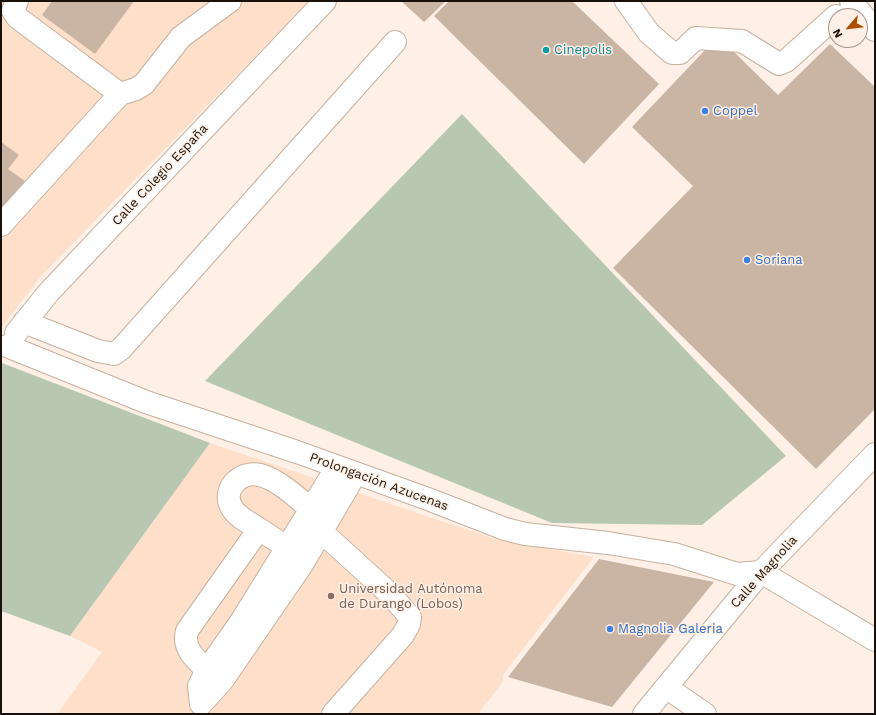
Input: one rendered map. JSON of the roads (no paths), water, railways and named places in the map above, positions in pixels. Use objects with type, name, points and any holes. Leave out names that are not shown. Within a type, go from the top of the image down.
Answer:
[{"type":"street","points":[[17,1],[13,11],[18,18],[120,94]]},
{"type":"street","points":[[1,225],[120,94],[136,90],[144,84],[181,37],[230,1]]},
{"type":"street","name":"Calle Colegio España","points":[[4,349],[49,292],[325,1]]},
{"type":"street","points":[[626,1],[649,33],[672,53],[680,53],[696,38],[742,41],[779,64],[786,61],[828,23]]},
{"type":"street","points":[[24,322],[98,351],[114,354],[121,349],[395,42]]},
{"type":"street","name":"Prolongación Azucenas","points":[[4,349],[146,402],[347,470],[505,529],[525,534],[608,543],[674,554],[736,574],[761,572]]},
{"type":"street","name":"Calle Magnolia","points":[[644,714],[761,572],[871,465]]},
{"type":"street","points":[[247,628],[207,670],[199,686],[201,704],[222,681],[247,628],[296,555],[313,519],[347,470]]},
{"type":"street","points":[[296,555],[239,516],[229,501],[228,496],[230,488],[235,482],[245,475],[251,474],[265,476],[282,486],[313,519],[391,595],[410,617],[409,624],[403,635],[333,714]]},
{"type":"street","points":[[207,670],[189,651],[185,642],[187,631],[259,529]]},
{"type":"street","points":[[761,572],[875,640]]},
{"type":"street","points":[[666,687],[705,714]]},
{"type":"place","name":"Cinepolis","points":[[546,50]]},
{"type":"place","name":"Coppel","points":[[705,111]]},
{"type":"place","name":"Soriana","points":[[747,260]]},
{"type":"place","name":"Universidad Autónoma de Durango (Lobos)","points":[[331,596]]},
{"type":"place","name":"Magnolia Galeria","points":[[610,629]]}]
